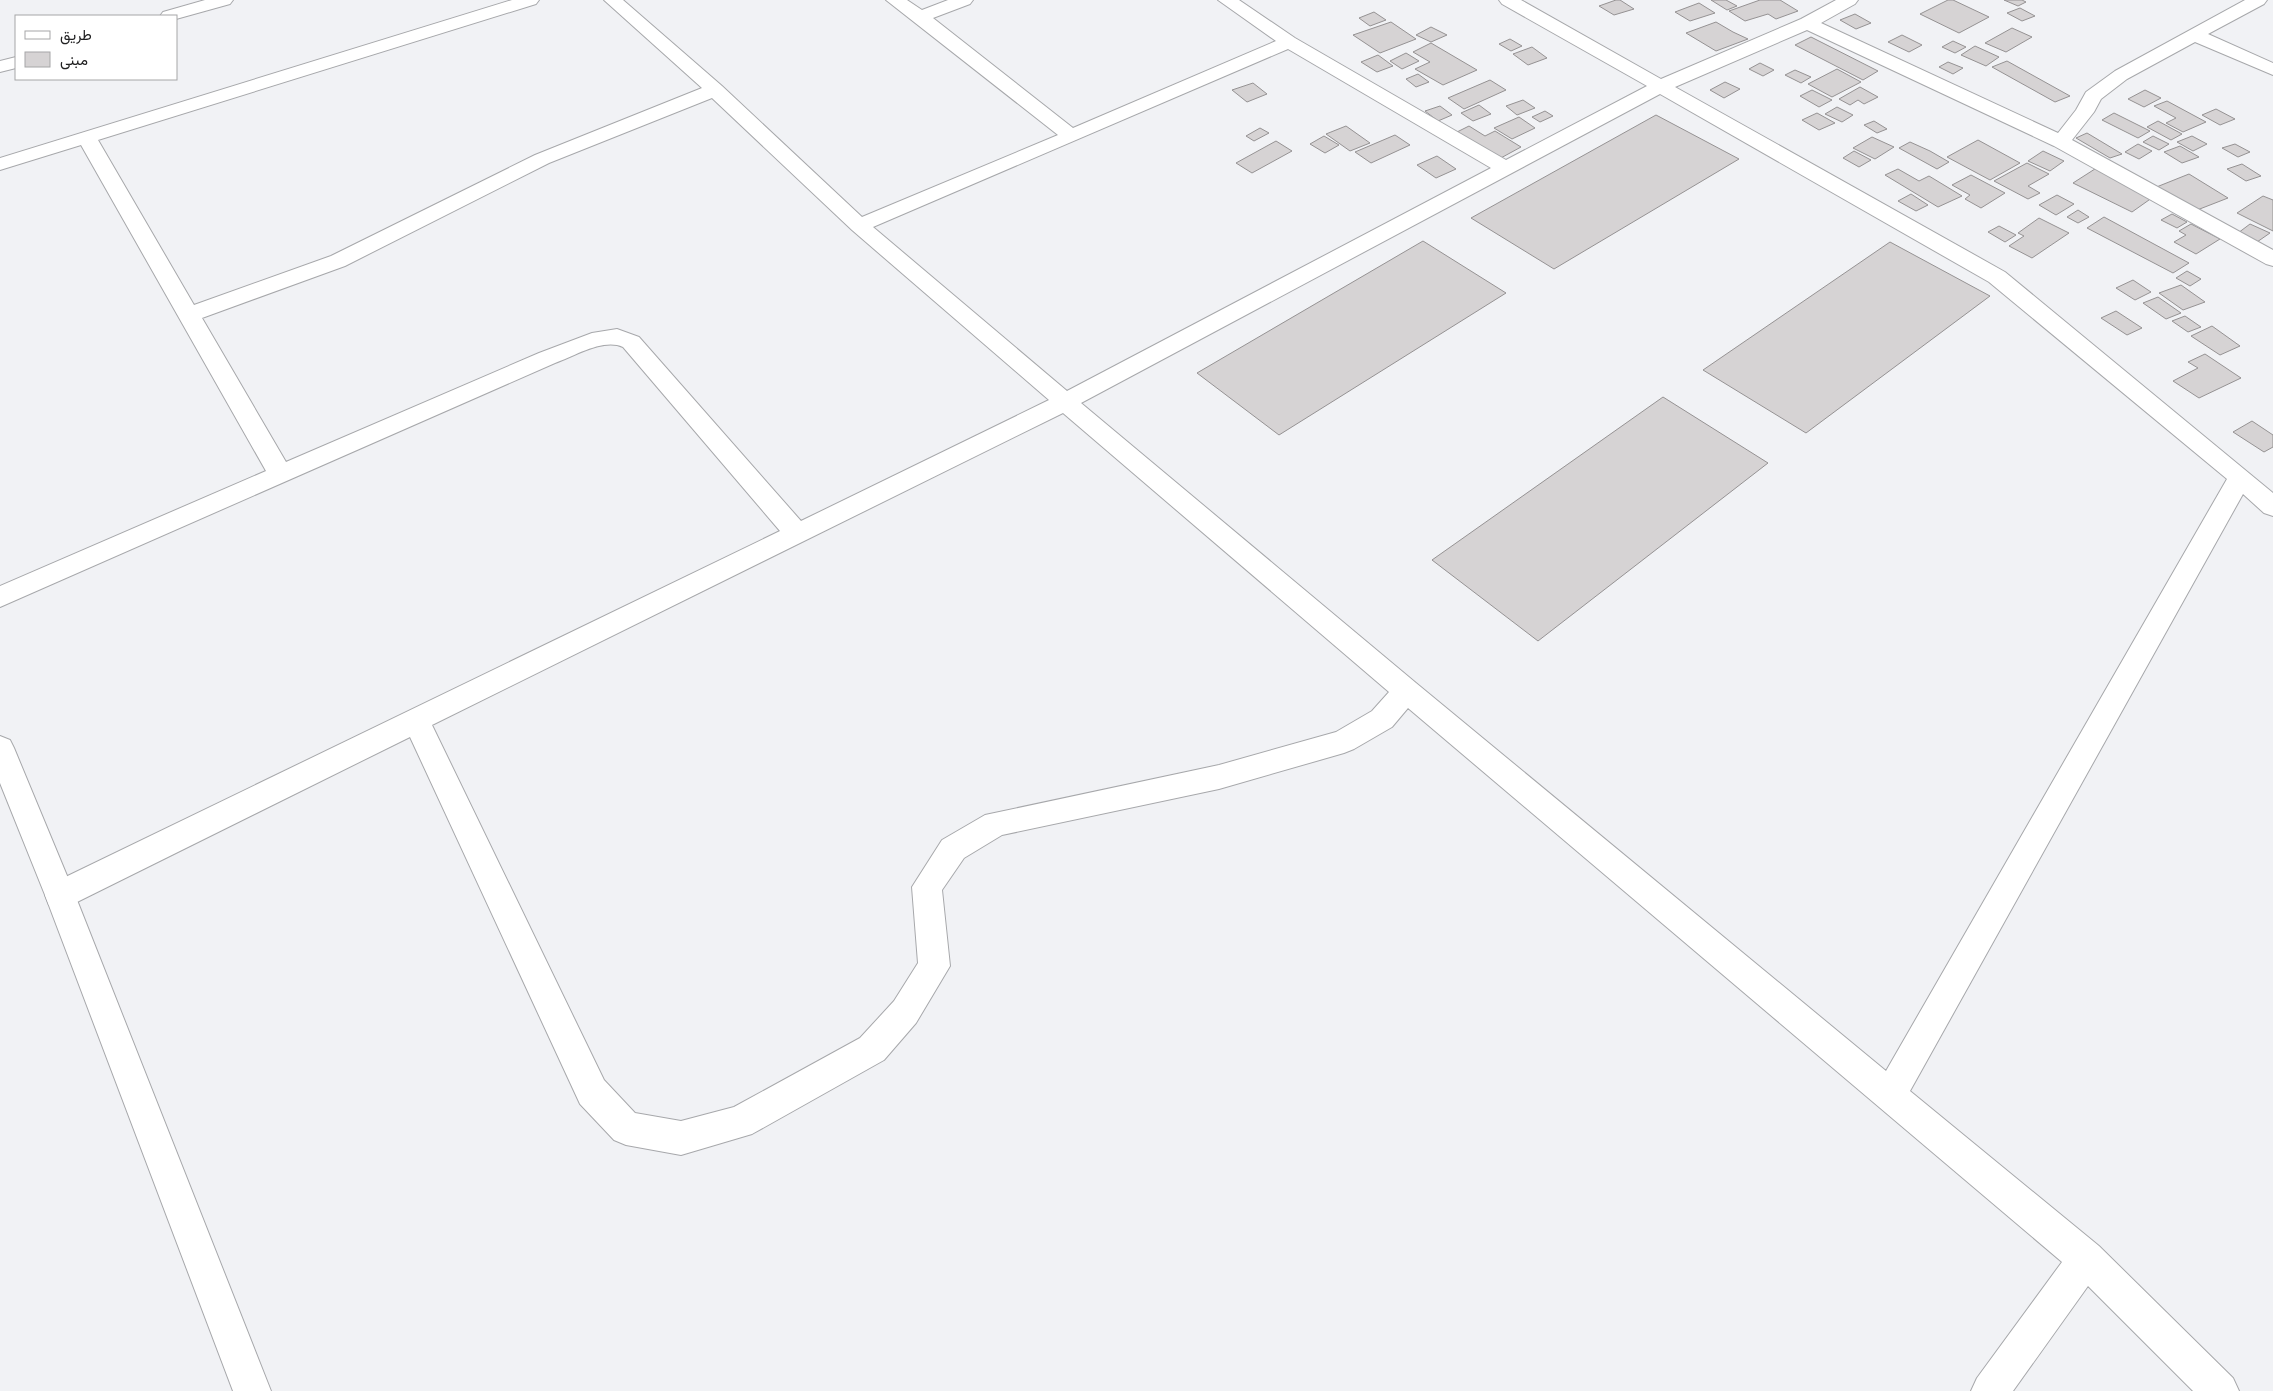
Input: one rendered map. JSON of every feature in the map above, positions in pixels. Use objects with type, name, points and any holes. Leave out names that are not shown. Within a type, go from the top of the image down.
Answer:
[{"type":"street","points":[[172,15],[224,0]]},
{"type":"street","points":[[0,164],[530,0]]},
{"type":"street","points":[[614,0],[715,90],[859,226],[1406,691],[2086,1258],[2220,1391]]},
{"type":"street","points":[[895,0],[920,16],[1071,136]]},
{"type":"street","points":[[920,16],[964,0]]},
{"type":"street","points":[[1227,0],[1289,42],[1507,168]]},
{"type":"street","points":[[60,895],[1065,402],[1661,86],[1808,23],[1849,0]]},
{"type":"street","points":[[2061,142],[2085,112],[2093,96],[2121,75],[2258,0]]},
{"type":"street","points":[[1516,1],[1661,86],[1997,276],[2240,477],[2273,507]]},
{"type":"street","points":[[1808,23],[2061,142],[2273,259]]},
{"type":"street","points":[[2194,35],[2273,70]]},
{"type":"street","points":[[859,226],[1289,42]]},
{"type":"street","points":[[0,67],[15,62]]},
{"type":"street","points":[[188,315],[338,260],[542,159],[715,90]]},
{"type":"street","points":[[87,138],[281,474]]},
{"type":"street","points":[[0,597],[547,358],[600,338],[617,336],[631,342],[798,534]]},
{"type":"street","points":[[1890,1095],[2240,477]]},
{"type":"street","points":[[416,720],[592,1092],[626,1128],[681,1138],[740,1122],[872,1049],[906,1012],[934,966],[928,887],[953,849],[995,824],[1219,777],[1344,741],[1382,720],[1406,691]]},
{"type":"street","points":[[0,748],[60,895],[252,1391]]},
{"type":"street","points":[[1990,1391],[2086,1258]]},
{"type":"building","points":[[1620,0],[1634,9],[1614,15],[1599,6]]},
{"type":"building","points":[[1711,0],[1726,0],[1737,6],[1727,10]]},
{"type":"building","points":[[1760,0],[1780,0],[1798,11],[1776,19],[1768,14],[1745,21],[1729,11]]},
{"type":"building","points":[[1948,0],[1953,0],[1989,17],[1959,33],[1920,14]]},
{"type":"building","points":[[2004,0],[2022,0],[2026,2],[2018,6]]},
{"type":"building","points":[[1699,3],[1715,13],[1690,21],[1675,12]]},
{"type":"building","points":[[2020,8],[2035,16],[2022,21],[2007,13]]},
{"type":"building","points":[[1374,12],[1386,20],[1370,26],[1359,18]]},
{"type":"building","points":[[1855,14],[1871,23],[1856,29],[1840,20]]},
{"type":"building","points":[[1391,22],[1416,39],[1380,53],[1353,35]]},
{"type":"building","points":[[1716,22],[1748,39],[1716,51],[1686,33]]},
{"type":"building","points":[[1431,27],[1447,35],[1431,42],[1416,35]]},
{"type":"building","points":[[2012,28],[2032,37],[2006,52],[1985,43]]},
{"type":"building","points":[[1902,35],[1922,45],[1909,52],[1888,42]]},
{"type":"building","points":[[1811,37],[1878,71],[1863,80],[1795,45]]},
{"type":"building","points":[[1510,39],[1522,46],[1511,51],[1499,44]]},
{"type":"building","points":[[1953,41],[1966,47],[1955,53],[1942,47]]},
{"type":"building","points":[[1431,43],[1477,70],[1443,85],[1415,69],[1430,62],[1413,52]]},
{"type":"building","points":[[1975,46],[1999,57],[1986,66],[1961,55]]},
{"type":"building","points":[[1532,47],[1547,58],[1528,65],[1513,54]]},
{"type":"building","points":[[1406,53],[1419,61],[1402,69],[1390,61]]},
{"type":"building","points":[[1378,55],[1393,66],[1377,72],[1361,62]]},
{"type":"building","points":[[2007,61],[2070,96],[2055,102],[1992,67]]},
{"type":"building","points":[[1948,62],[1963,68],[1953,74],[1939,67]]},
{"type":"building","points":[[1760,63],[1774,70],[1763,76],[1749,69]]},
{"type":"building","points":[[1837,69],[1861,82],[1832,97],[1808,84]]},
{"type":"building","points":[[1795,70],[1811,77],[1801,83],[1785,75]]},
{"type":"building","points":[[1418,74],[1429,82],[1416,87],[1406,79]]},
{"type":"building","points":[[1490,80],[1506,90],[1464,109],[1448,98]]},
{"type":"building","points":[[1725,82],[1740,89],[1724,98],[1710,90]]},
{"type":"building","points":[[1253,83],[1267,94],[1247,102],[1232,90]]},
{"type":"building","points":[[1860,87],[1878,97],[1864,104],[1858,100],[1850,105],[1839,99]]},
{"type":"building","points":[[1812,90],[1832,100],[1819,107],[1800,96]]},
{"type":"building","points":[[2145,90],[2161,98],[2144,107],[2128,99]]},
{"type":"building","points":[[1523,100],[1535,108],[1517,115],[1506,106]]},
{"type":"building","points":[[2167,101],[2206,122],[2183,132],[2166,123],[2176,118],[2154,106]]},
{"type":"building","points":[[1479,105],[1491,114],[1473,121],[1461,113]]},
{"type":"building","points":[[1440,106],[1452,115],[1438,121],[1425,111]]},
{"type":"building","points":[[1837,107],[1853,115],[1842,122],[1825,114]]},
{"type":"building","points":[[2216,109],[2235,119],[2220,125],[2202,115]]},
{"type":"building","points":[[1545,111],[1553,116],[1540,122],[1532,117]]},
{"type":"building","points":[[1817,113],[1835,123],[1819,130],[1802,120]]},
{"type":"building","points":[[2114,113],[2150,131],[2138,138],[2102,120]]},
{"type":"building","points":[[1656,115],[1739,159],[1554,269],[1471,218]]},
{"type":"building","points":[[1519,117],[1535,128],[1512,139],[1494,128]]},
{"type":"building","points":[[1874,121],[1887,129],[1877,133],[1864,125]]},
{"type":"building","points":[[2158,121],[2182,134],[2171,140],[2147,127]]},
{"type":"building","points":[[1346,126],[1370,143],[1350,151],[1326,134]]},
{"type":"building","points":[[1469,126],[1485,136],[1495,131],[1521,147],[1499,159],[1457,132]]},
{"type":"building","points":[[1260,128],[1269,133],[1254,141],[1246,136]]},
{"type":"building","points":[[2087,133],[2122,154],[2110,158],[2076,138]]},
{"type":"building","points":[[1395,135],[1410,145],[1371,163],[1355,152]]},
{"type":"building","points":[[1324,136],[1339,145],[1325,153],[1310,144]]},
{"type":"building","points":[[2153,136],[2169,144],[2159,150],[2143,142]]},
{"type":"building","points":[[2192,136],[2207,144],[2193,151],[2177,142]]},
{"type":"building","points":[[1872,137],[1894,147],[1875,159],[1853,148]]},
{"type":"building","points":[[1978,140],[2020,163],[1990,180],[1947,157]]},
{"type":"building","points":[[1276,141],[1292,151],[1252,173],[1236,163]]},
{"type":"building","points":[[1910,142],[1949,162],[1937,169],[1899,148]]},
{"type":"building","points":[[2138,144],[2152,151],[2139,159],[2125,152]]},
{"type":"building","points":[[2235,144],[2250,152],[2238,157],[2222,148]]},
{"type":"building","points":[[2180,146],[2199,157],[2182,163],[2164,152]]},
{"type":"building","points":[[1854,151],[1871,160],[1859,167],[1843,158]]},
{"type":"building","points":[[2043,151],[2064,161],[2050,171],[2028,161]]},
{"type":"building","points":[[1437,156],[1456,169],[1436,178],[1417,165]]},
{"type":"building","points":[[2027,163],[2049,174],[2028,186],[2040,193],[2028,199],[1994,181]]},
{"type":"building","points":[[2242,164],[2261,176],[2246,181],[2227,169]]},
{"type":"building","points":[[2098,167],[2156,195],[2132,212],[2073,183]]},
{"type":"building","points":[[1898,169],[1919,181],[1929,176],[1962,196],[1938,207],[1885,175]]},
{"type":"building","points":[[2189,174],[2228,198],[2192,212],[2154,188]]},
{"type":"building","points":[[1971,175],[2005,193],[1981,208],[1965,199],[1970,195],[1952,185]]},
{"type":"building","points":[[1911,194],[1928,205],[1916,211],[1898,201]]},
{"type":"building","points":[[2057,195],[2074,204],[2056,215],[2039,205]]},
{"type":"building","points":[[2263,196],[2273,200],[2273,231],[2237,213]]},
{"type":"building","points":[[2078,210],[2089,217],[2078,223],[2067,217]]},
{"type":"building","points":[[2172,214],[2187,222],[2177,228],[2161,220]]},
{"type":"building","points":[[2104,217],[2189,263],[2173,273],[2087,228]]},
{"type":"building","points":[[2039,218],[2069,233],[2032,258],[2009,246],[2024,236],[2018,233]]},
{"type":"building","points":[[2191,224],[2220,239],[2196,254],[2174,242],[2186,235],[2179,231]]},
{"type":"building","points":[[2250,224],[2270,233],[2257,242],[2238,233]]},
{"type":"building","points":[[1999,226],[2016,235],[2005,242],[1988,232]]},
{"type":"building","points":[[1423,241],[1506,293],[1279,435],[1197,373]]},
{"type":"building","points":[[1890,242],[1990,296],[1806,433],[1703,370]]},
{"type":"building","points":[[2187,271],[2201,279],[2190,286],[2176,278]]},
{"type":"building","points":[[2133,280],[2151,292],[2135,300],[2116,288]]},
{"type":"building","points":[[2181,285],[2205,302],[2183,310],[2159,293]]},
{"type":"building","points":[[2158,297],[2181,313],[2166,319],[2143,303]]},
{"type":"building","points":[[2116,311],[2142,328],[2127,335],[2101,318]]},
{"type":"building","points":[[2185,316],[2201,327],[2188,332],[2172,321]]},
{"type":"building","points":[[2212,326],[2240,346],[2220,355],[2191,336]]},
{"type":"building","points":[[2205,354],[2241,378],[2199,398],[2173,381],[2198,368],[2188,362]]},
{"type":"building","points":[[1663,397],[1768,463],[1538,641],[1432,560]]},
{"type":"building","points":[[2252,421],[2273,435],[2273,447],[2264,452],[2233,432]]}]
